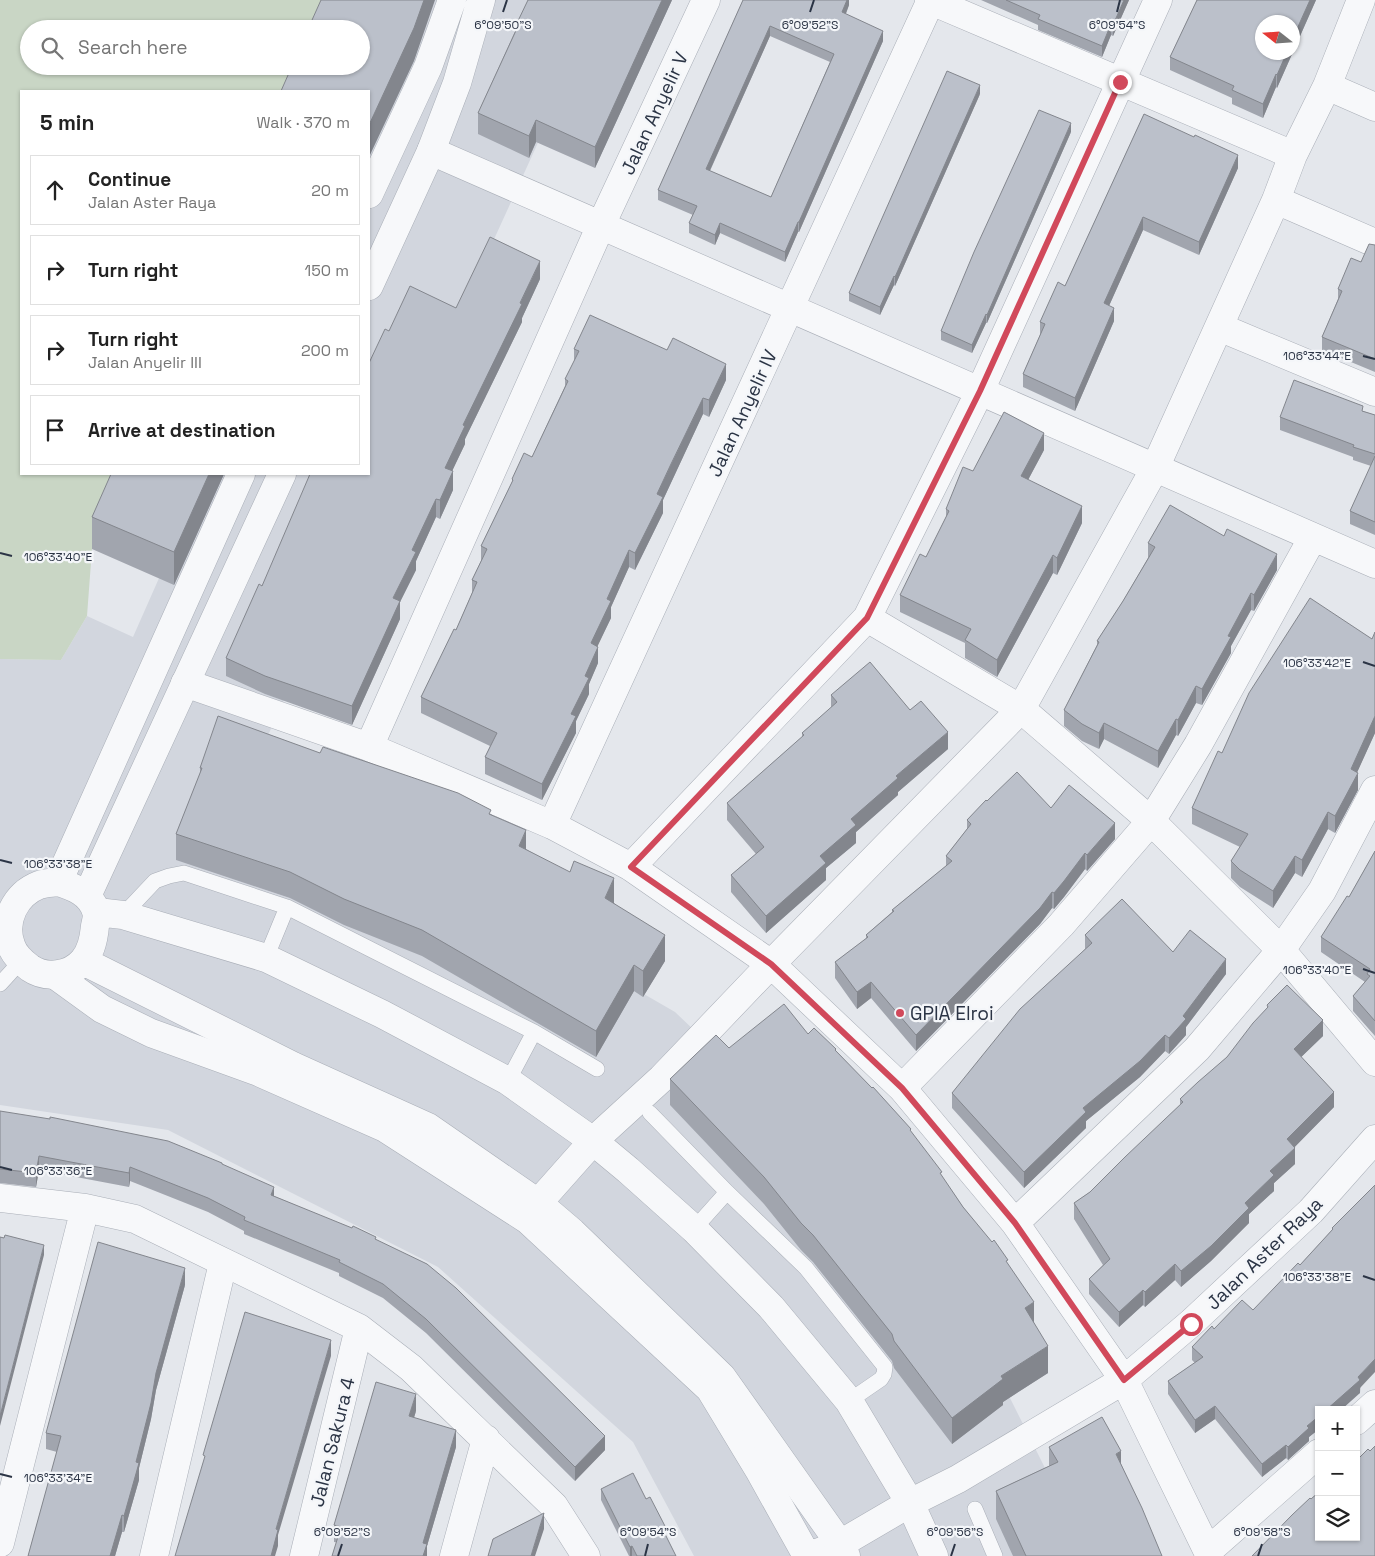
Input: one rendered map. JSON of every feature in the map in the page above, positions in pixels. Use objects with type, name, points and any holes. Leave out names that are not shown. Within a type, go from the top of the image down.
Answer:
[{"type":"street","points":[[370,192],[428,67],[452,0]]},
{"type":"street","points":[[370,284],[431,151],[458,83],[481,0]]},
{"type":"street","name":"Jalan Anyelir V","points":[[369,747],[601,225],[706,0]]},
{"type":"street","points":[[930,0],[1293,155]]},
{"type":"street","name":"Jalan Anyelir IV","points":[[552,825],[930,0]]},
{"type":"street","points":[[631,867],[867,618],[980,391],[1158,0]]},
{"type":"street","points":[[533,1212],[593,1141],[662,1078],[1021,709],[1155,468],[1276,200],[1293,155],[1327,86],[1361,0]]},
{"type":"street","points":[[428,67],[458,83]]},
{"type":"street","points":[[1327,86],[1375,107]]},
{"type":"street","points":[[431,151],[1375,564]]},
{"type":"street","points":[[1276,200],[1375,243]]},
{"type":"street","points":[[1219,327],[1375,392]]},
{"type":"street","points":[[58,882],[241,475]]},
{"type":"street","points":[[282,475],[185,683],[92,904],[94,939],[83,961],[69,972],[55,975],[36,972],[10,950],[8,926],[13,907],[13,892],[41,884],[58,882],[74,886],[92,904],[266,958],[382,1014],[508,1081],[593,1141],[628,1170],[694,1229],[771,1307],[849,1402],[910,1503],[934,1556]]},
{"type":"street","points":[[902,1088],[1061,925],[1151,821],[1198,745],[1313,537]]},
{"type":"street","points":[[867,618],[1021,709],[1151,821],[1281,950],[1375,1062]]},
{"type":"street","points":[[185,683],[369,747],[552,825],[631,867],[771,964],[902,1088],[1015,1223],[1124,1380],[1209,1553],[1315,1458]]},
{"type":"street","points":[[1015,1223],[1197,1049],[1281,950],[1322,891],[1375,790]]},
{"type":"street","points":[[83,961],[294,1077],[428,1127],[533,1212],[572,1232],[716,1383],[843,1550]]},
{"type":"street","points":[[55,975],[102,1009],[151,1033],[256,1071],[294,1077]]},
{"type":"street","name":"Jalan Aster Raya","points":[[809,1556],[843,1550],[910,1503],[958,1479],[1124,1380],[1191,1324],[1311,1211],[1375,1139]]},
{"type":"street","points":[[0,1198],[85,1208],[136,1219],[360,1328],[411,1368],[554,1506],[586,1556]]},
{"type":"street","points":[[0,1543],[85,1208]]},
{"type":"street","points":[[154,1556],[223,1263]]},
{"type":"street","name":"Jalan Sakura 4","points":[[304,1556],[360,1328]]},
{"type":"street","points":[[716,1383],[759,1470],[809,1556]]},
{"type":"street","points":[[1360,1417],[1375,1404]]},
{"type":"street","points":[[454,1556],[486,1439]]},
{"type":"lane","points":[[123,915],[155,881],[184,873],[286,907],[534,1032],[596,1069]]},
{"type":"lane","points":[[266,958],[286,907]]},
{"type":"lane","points":[[0,984],[10,950]]},
{"type":"lane","points":[[508,1081],[534,1032]]},
{"type":"lane","points":[[650,1113],[727,1192],[806,1268],[885,1367],[882,1379],[849,1402]]},
{"type":"lane","points":[[694,1229],[727,1192]]},
{"type":"lane","points":[[975,1509],[995,1556]]},
{"type":"shaded area","points":[[413,0],[603,0],[239,799],[476,897],[675,1012],[866,1194],[996,1370],[1089,1556],[694,1556],[633,1442],[438,1267],[168,1130],[0,1105],[0,659],[61,660],[87,616],[133,637],[205,475],[370,475],[370,99]]},
{"type":"green space","points":[[0,0],[336,0],[327,20],[20,20],[20,75],[302,75],[295,90],[20,90],[20,475],[125,475],[92,549],[87,616],[61,660],[0,659]]},
{"type":"building","points":[[321,0],[424,0],[414,28],[370,123],[370,90],[281,90],[288,75],[370,75],[370,20],[312,20]]},
{"type":"building","points":[[528,0],[662,0],[595,147],[536,120],[529,136],[478,113]]},
{"type":"building","points":[[743,0],[847,0],[842,12],[883,31],[785,252],[720,223],[715,235],[689,223],[697,206],[658,190]],"holes":[[[770,26],[834,54],[771,197],[706,169]]]},
{"type":"building","points":[[1006,0],[1124,0],[1102,46],[1038,19],[1040,15]]},
{"type":"building","points":[[1197,0],[1310,0],[1300,22],[1300,15],[1255,15],[1255,60],[1284,60],[1263,104],[1232,90],[1234,86],[1170,57]]},
{"type":"building","points":[[947,71],[980,85],[880,307],[849,293]]},
{"type":"building","points":[[1039,110],[1071,123],[972,345],[941,331],[974,252]]},
{"type":"building","points":[[1144,114],[1238,155],[1199,242],[1143,217],[1104,303],[1114,308],[1075,398],[1023,374],[1045,324],[1040,322],[1058,282],[1065,286]]},
{"type":"building","points":[[490,237],[540,261],[520,303],[522,304],[463,425],[465,426],[445,468],[453,471],[440,500],[436,499],[412,550],[416,552],[393,598],[400,601],[352,706],[265,676],[226,658],[259,584],[262,586],[310,475],[370,475],[370,361],[385,329],[389,331],[410,286],[456,308]]},
{"type":"building","points":[[1369,244],[1375,245],[1375,359],[1322,337],[1342,291],[1338,289],[1351,258],[1361,262]]},
{"type":"building","points":[[590,315],[667,350],[673,338],[726,364],[709,400],[703,398],[657,494],[663,497],[635,553],[629,550],[607,599],[611,601],[591,643],[598,647],[585,676],[589,678],[571,714],[576,716],[542,784],[485,757],[497,733],[421,697],[454,629],[456,630],[477,582],[472,580],[487,549],[481,546],[524,453],[532,457],[568,381],[565,379],[579,351],[574,349]]},
{"type":"building","points":[[1294,380],[1363,406],[1362,411],[1375,415],[1375,454],[1280,417]]},
{"type":"building","points":[[1004,412],[1044,433],[1021,476],[1082,506],[1057,558],[1053,555],[997,660],[965,640],[971,629],[900,595],[920,554],[926,557],[949,511],[946,509],[963,467],[973,471]]},
{"type":"building","points":[[1375,456],[1375,522],[1350,511]]},
{"type":"building","points":[[111,475],[209,475],[174,552],[92,517]]},
{"type":"building","points":[[1170,505],[1224,536],[1227,529],[1277,554],[1254,595],[1251,593],[1228,636],[1231,637],[1202,689],[1196,686],[1178,720],[1176,719],[1158,751],[1104,723],[1099,733],[1082,724],[1064,710],[1099,642],[1097,641],[1155,547],[1148,543]]},
{"type":"building","points":[[1310,598],[1372,639],[1375,632],[1375,716],[1351,769],[1358,773],[1335,816],[1328,812],[1302,860],[1295,856],[1273,891],[1240,870],[1231,861],[1248,834],[1192,808],[1218,751],[1222,753],[1249,693]]},
{"type":"building","points":[[870,662],[910,710],[921,701],[948,732],[896,776],[898,778],[851,819],[856,825],[820,856],[826,863],[766,916],[731,875],[764,847],[727,803],[804,735],[802,733],[837,702],[831,695]]},
{"type":"building","points":[[218,716],[320,753],[323,747],[458,793],[491,810],[489,814],[526,830],[519,846],[570,872],[574,861],[614,878],[605,898],[665,935],[643,971],[634,965],[596,1031],[422,930],[344,899],[290,872],[176,834],[202,768],[200,768]]},
{"type":"building","points":[[1017,772],[1051,808],[1069,785],[1115,823],[1087,855],[1085,853],[1040,908],[916,1035],[871,982],[857,992],[835,962],[868,937],[866,935],[894,911],[892,910],[952,861],[946,856],[971,824],[967,820]]},
{"type":"building","points":[[1375,851],[1375,1021],[1353,996],[1370,976],[1367,974],[1370,969],[1321,937],[1347,896],[1349,897]]},
{"type":"building","points":[[1122,899],[1173,952],[1190,930],[1226,959],[1183,1016],[1186,1019],[1169,1038],[1165,1035],[1140,1061],[1083,1108],[1086,1112],[1024,1172],[952,1093],[1020,1009],[1092,943],[1085,935]]},
{"type":"building","points":[[1287,985],[1323,1020],[1294,1049],[1334,1092],[1287,1139],[1295,1148],[1270,1171],[1274,1175],[1245,1203],[1249,1208],[1211,1246],[1181,1271],[1175,1264],[1145,1292],[1143,1290],[1119,1312],[1089,1279],[1110,1259],[1074,1203],[1090,1192],[1183,1102],[1180,1099],[1227,1057],[1268,1007],[1267,1005]]},
{"type":"building","points":[[784,1004],[808,1034],[814,1028],[873,1087],[911,1129],[942,1172],[940,1173],[963,1207],[992,1242],[994,1240],[1034,1302],[1025,1308],[1048,1346],[1001,1376],[1003,1379],[952,1418],[894,1341],[892,1334],[813,1235],[764,1177],[670,1079],[716,1035],[729,1048]]},
{"type":"building","points":[[0,1111],[50,1119],[50,1117],[168,1141],[274,1187],[271,1195],[352,1228],[353,1226],[376,1237],[375,1239],[427,1264],[456,1288],[605,1436],[575,1467],[426,1319],[383,1284],[339,1262],[340,1260],[244,1220],[245,1217],[208,1198],[130,1167],[129,1173],[39,1156],[36,1173],[0,1169]]},
{"type":"building","points":[[1375,1185],[1375,1359],[1358,1377],[1360,1380],[1331,1406],[1315,1406],[1315,1419],[1307,1426],[1309,1428],[1288,1447],[1286,1445],[1262,1464],[1215,1406],[1195,1420],[1168,1381],[1203,1357],[1192,1347],[1212,1326],[1214,1329],[1242,1300],[1253,1310],[1298,1263],[1300,1265],[1332,1228]]},
{"type":"building","points":[[5,1235],[44,1245],[0,1416],[0,1237],[4,1238]]},
{"type":"building","points":[[98,1242],[185,1268],[156,1373],[151,1403],[136,1462],[139,1463],[110,1556],[28,1556],[61,1436],[46,1433]]},
{"type":"building","points":[[245,1312],[331,1340],[276,1529],[278,1530],[271,1556],[175,1556],[205,1456],[203,1455]]},
{"type":"building","points":[[376,1382],[416,1394],[409,1416],[456,1430],[423,1543],[427,1544],[423,1556],[332,1556],[341,1527],[334,1525]]},
{"type":"building","points":[[1102,1417],[1121,1451],[1116,1454],[1142,1508],[1162,1556],[1026,1556],[996,1491],[1058,1462],[1049,1447]]},
{"type":"building","points":[[1375,1446],[1375,1556],[1252,1556],[1292,1515],[1315,1496],[1315,1541],[1360,1541],[1360,1457],[1368,1449],[1370,1451]]},
{"type":"building","points":[[633,1473],[646,1499],[650,1497],[666,1528],[663,1530],[676,1556],[637,1556],[632,1546],[630,1547],[601,1489]]},
{"type":"building","points":[[544,1513],[531,1556],[488,1556],[493,1539]]},
{"type":"place","name":"GPIA Elroi","points":[[900,1013]]},
{"type":"route","points":[[1120,82],[980,391],[867,618],[631,867],[771,964],[902,1088],[1015,1223],[1124,1380],[1191,1324]]}]
